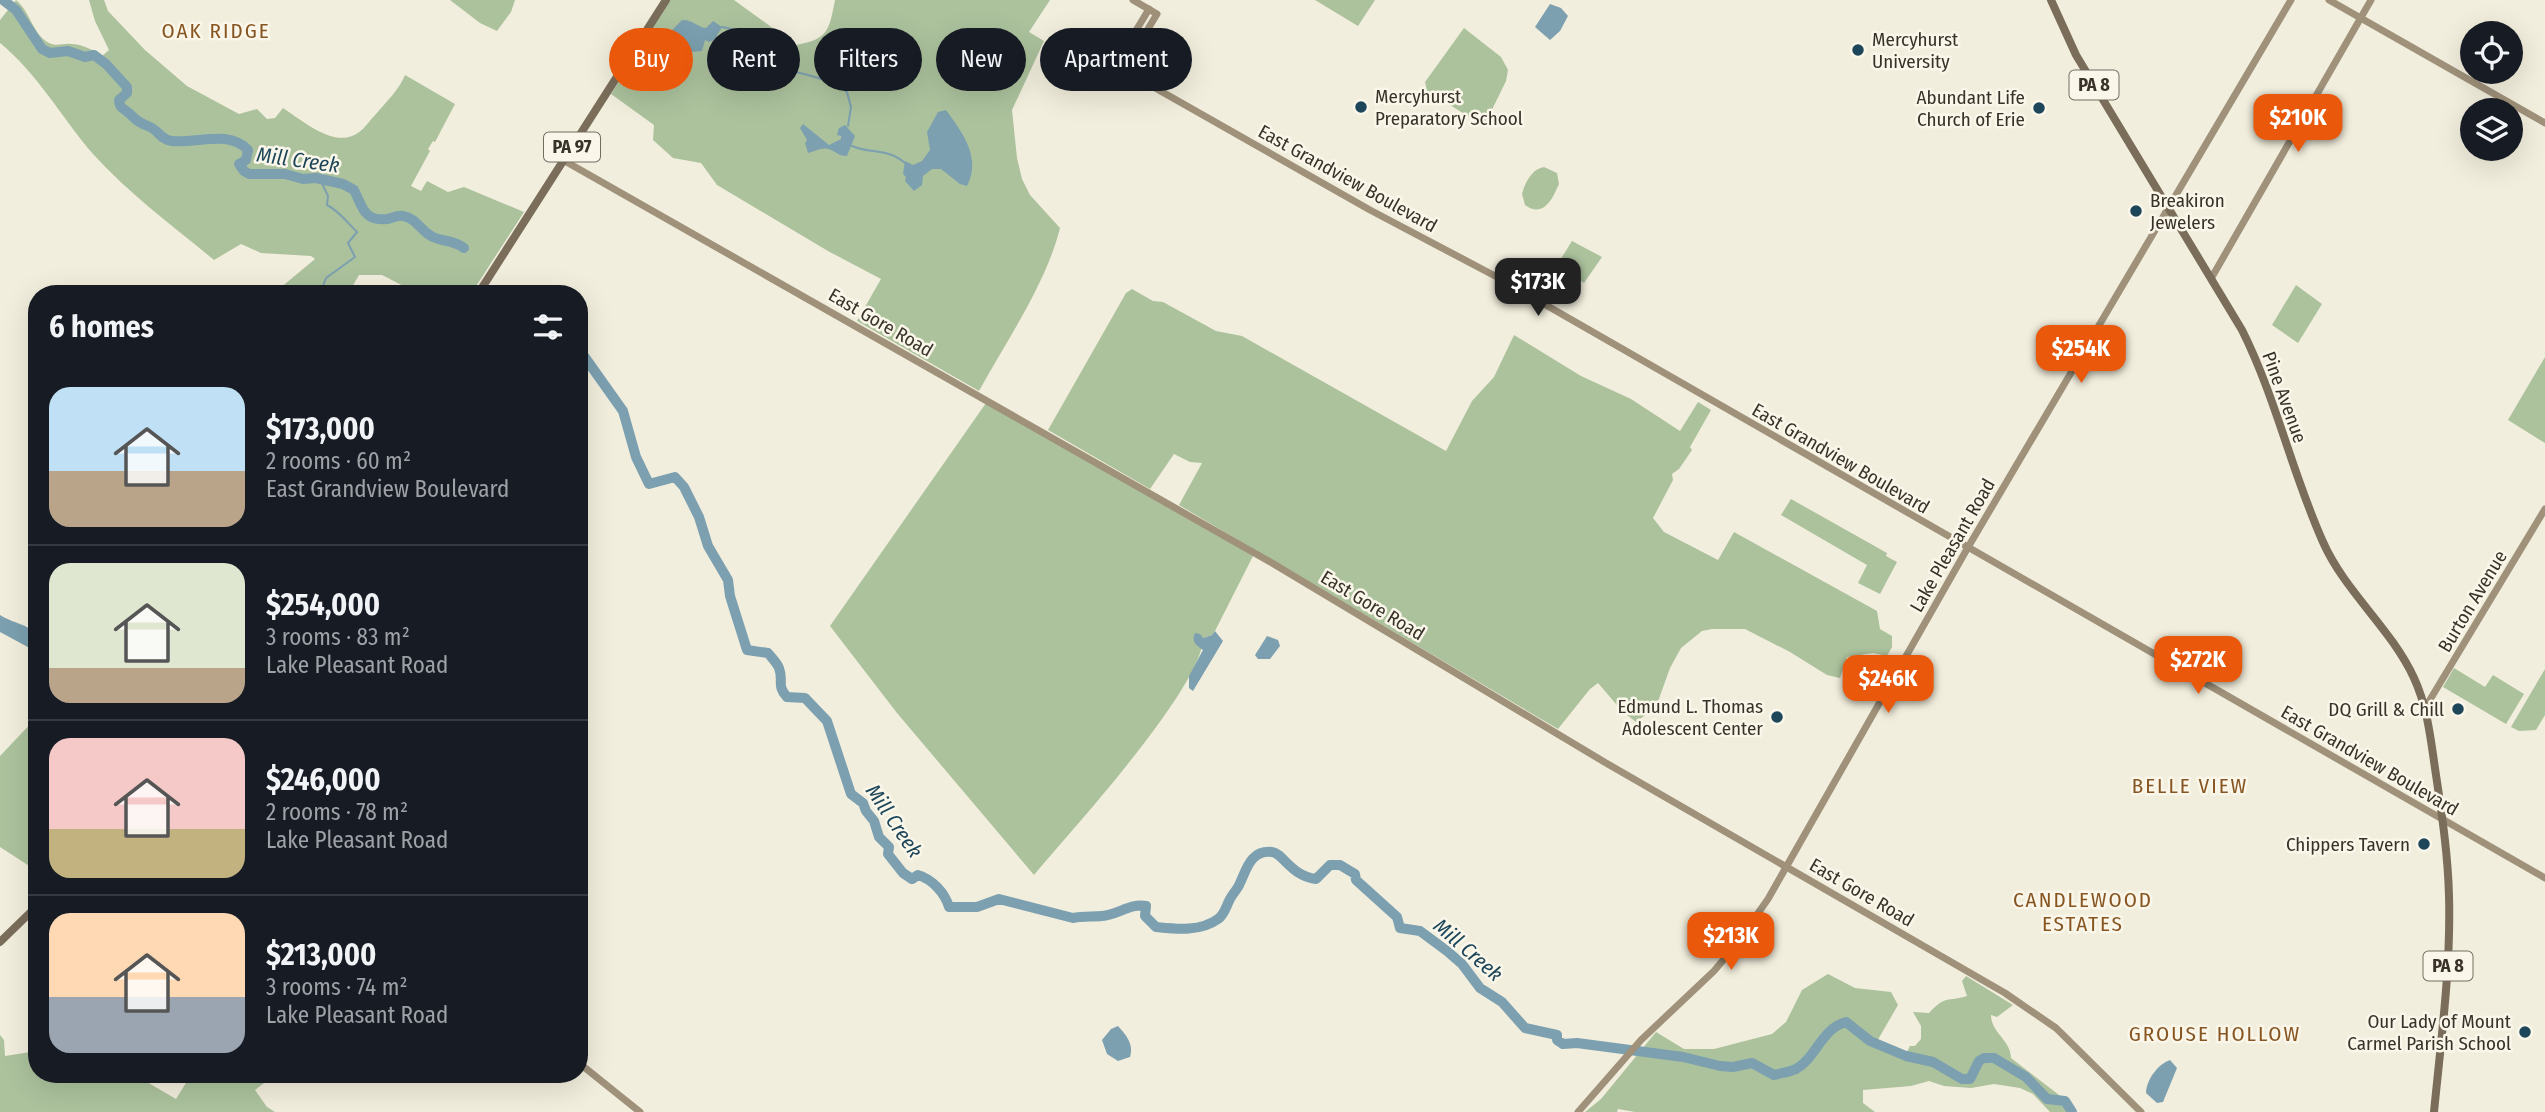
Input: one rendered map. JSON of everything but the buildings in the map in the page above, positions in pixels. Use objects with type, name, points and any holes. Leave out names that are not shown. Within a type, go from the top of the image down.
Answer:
[{"type":"main road","name":"PA 97","points":[[484,285],[666,0]]},
{"type":"main road","name":"Pine Avenue","points":[[2051,0],[2076,55],[2212,277],[2250,346],[2305,500],[2328,553],[2343,578],[2403,658],[2416,681],[2425,708],[2443,820]]},
{"type":"main road","name":"PA 8","points":[[2434,1112],[2449,937],[2449,881],[2443,820]]},
{"type":"main road","points":[[0,942],[28,915]]},
{"type":"street","points":[[1133,0],[1157,14],[1149,28]]},
{"type":"street","name":"Lake Pleasant Road","points":[[1578,1112],[1636,1046],[1722,962],[1760,912],[1788,868],[1967,549],[2291,0]]},
{"type":"street","points":[[2329,0],[2545,123]]},
{"type":"street","points":[[2212,277],[2371,0]]},
{"type":"street","points":[[1138,28],[1149,9]]},
{"type":"street","name":"East Grandview Boulevard","points":[[1164,91],[1366,208],[1497,277],[1967,549],[2545,878]]},
{"type":"street","name":"East Gore Road","points":[[563,160],[1272,562],[1606,762],[1979,978],[2056,1028],[2141,1112]]},
{"type":"street","name":"Burton Avenue","points":[[2425,708],[2545,509]]},
{"type":"street","points":[[588,1070],[640,1112]]},
{"type":"green space","points":[[16,0],[39,34],[49,43],[79,45],[102,56],[109,50],[95,21],[89,0],[104,0],[108,11],[145,50],[187,86],[239,114],[257,109],[267,119],[275,118],[283,108],[316,130],[334,137],[352,136],[362,129],[396,91],[405,75],[455,104],[435,142],[433,141],[428,149],[430,151],[411,186],[421,191],[427,181],[448,192],[464,187],[524,212],[477,285],[401,285],[382,275],[359,275],[353,285],[284,285],[315,259],[311,256],[261,253],[241,244],[214,260],[136,196],[93,154],[38,82],[0,43],[0,20]]},
{"type":"green space","points":[[450,0],[515,0],[511,12],[497,31],[480,23]]},
{"type":"green space","points":[[669,0],[734,0],[773,28],[707,28],[707,91],[800,91],[800,44],[814,40],[814,91],[922,91],[922,28],[828,28],[835,0],[1050,0],[1029,32],[1040,39],[1040,50],[1026,80],[1026,28],[936,28],[936,91],[1021,91],[1012,110],[1022,179],[1030,195],[1060,228],[1036,291],[979,391],[857,321],[881,279],[717,185],[701,163],[673,158],[653,140],[654,125],[611,94],[613,91],[693,91],[693,28],[652,28]]},
{"type":"green space","points":[[1315,0],[1375,0],[1358,26]]},
{"type":"green space","points":[[1464,28],[1501,57],[1508,70],[1506,81],[1484,126],[1427,91],[1425,82]]},
{"type":"green space","points":[[1544,167],[1557,173],[1559,184],[1546,205],[1537,209],[1531,208],[1525,205],[1523,189],[1533,173]]},
{"type":"green space","points":[[1572,241],[1602,257],[1584,283],[1557,265]]},
{"type":"green space","points":[[2296,285],[2322,304],[2298,343],[2272,325]]},
{"type":"green space","points":[[1132,289],[1153,301],[1163,302],[1216,331],[1242,336],[1446,451],[1472,401],[1494,377],[1514,335],[1581,376],[1631,399],[1680,431],[1698,402],[1711,410],[1690,447],[1692,450],[1679,469],[1672,474],[1673,480],[1653,518],[1664,532],[1718,560],[1734,532],[1877,611],[1880,629],[1892,636],[1892,647],[1887,656],[1873,653],[1847,657],[1840,678],[1827,675],[1745,629],[1702,631],[1681,648],[1670,668],[1656,707],[1636,722],[1622,711],[1598,683],[1558,729],[1179,505],[1202,463],[1190,462],[1174,454],[1150,489],[1048,430],[1126,293]]},
{"type":"green space","points":[[2545,357],[2545,443],[2508,420]]},
{"type":"green space","points":[[986,403],[1254,554],[1215,631],[1203,638],[1197,660],[1182,690],[1132,759],[1034,875],[897,713],[830,626]]},
{"type":"green space","points":[[1791,499],[1887,553],[1886,556],[1897,562],[1880,594],[1858,583],[1867,565],[1781,515]]},
{"type":"green space","points":[[2454,668],[2485,687],[2493,675],[2524,694],[2506,724],[2443,687]]},
{"type":"green space","points":[[2545,669],[2545,715],[2536,730],[2519,731],[2511,727]]},
{"type":"green space","points":[[28,726],[28,865],[0,847],[0,756]]},
{"type":"green space","points":[[1828,974],[1855,988],[1891,992],[1898,1005],[1876,1043],[1905,1056],[1910,1046],[1915,1046],[1921,1039],[1921,1026],[1913,1012],[1929,1013],[1943,1001],[1967,996],[1962,981],[1966,976],[2013,1005],[1997,1017],[1991,1015],[1994,1027],[2008,1046],[2011,1058],[2063,1098],[2072,1112],[2050,1112],[2033,1094],[2020,1088],[1994,1084],[1971,1088],[1944,1086],[1929,1081],[1911,1086],[1863,1090],[1863,1103],[1875,1112],[1635,1112],[1618,1109],[1617,1112],[1585,1112],[1601,1099],[1656,1032],[1684,1049],[1714,1049],[1772,1034],[1786,1022],[1802,990]]},
{"type":"green space","points":[[0,1035],[4,1040],[5,1056],[28,1052],[28,1083],[149,1083],[176,1099],[186,1083],[264,1083],[255,1090],[267,1107],[275,1112],[0,1112]]},
{"type":"water","points":[[1550,4],[1561,8],[1568,16],[1560,31],[1550,40],[1535,27]]},
{"type":"water","points":[[682,20],[706,28],[713,21],[722,27],[707,28],[707,41],[705,40],[702,51],[693,52],[693,28],[674,28]]},
{"type":"water","points":[[946,110],[968,146],[971,176],[967,186],[960,184],[941,169],[932,169],[923,176],[922,185],[914,191],[905,181],[905,161],[913,165],[922,161],[930,150],[927,132],[938,112]]},
{"type":"water","points":[[803,124],[829,145],[841,139],[841,136],[837,135],[839,128],[845,125],[855,136],[847,156],[825,148],[808,153],[805,143],[807,140],[800,128]]},
{"type":"water","points":[[0,615],[27,627],[28,647],[0,632]]},
{"type":"water","points":[[1215,631],[1223,641],[1193,691],[1189,688],[1189,676],[1203,650],[1194,641],[1195,633],[1203,638]]},
{"type":"water","points":[[1267,636],[1278,640],[1280,646],[1270,659],[1258,659],[1255,655]]},
{"type":"water","points":[[1118,1026],[1128,1040],[1131,1052],[1130,1057],[1118,1061],[1107,1054],[1102,1040],[1111,1029]]},
{"type":"water","points":[[2170,1060],[2177,1068],[2163,1102],[2157,1103],[2146,1093],[2148,1083],[2157,1069]]},
{"type":"waterway","name":"Mill Creek","points":[[3,0],[16,10],[42,49],[50,53],[68,51],[85,57],[94,55],[106,64],[127,87],[127,93],[119,100],[122,107],[165,139],[231,140],[248,150],[246,160],[239,164],[249,174],[285,174],[343,184],[354,190],[364,211],[373,218],[408,217],[429,235],[464,248]]},
{"type":"waterway","points":[[722,27],[746,37],[777,69],[814,77],[847,92],[851,107],[848,126]]},
{"type":"waterway","points":[[852,146],[886,153],[905,163]]},
{"type":"waterway","points":[[320,179],[328,196],[327,205],[357,232],[348,243],[355,257],[326,278],[323,285]]},
{"type":"waterway","name":"Mill Creek","points":[[588,362],[623,411],[636,457],[649,484],[675,477],[684,487],[699,517],[708,546],[728,580],[730,596],[747,650],[768,653],[779,668],[781,686],[787,697],[805,698],[827,721],[851,794],[863,803],[874,821],[879,837],[889,847],[888,854],[903,873],[912,879],[918,875],[933,883],[949,907],[977,907],[999,899],[1073,918],[1108,915],[1135,906],[1146,906],[1145,916],[1156,927],[1196,928],[1220,917],[1254,857],[1272,852],[1307,877],[1316,879],[1330,865],[1340,865],[1355,874],[1356,880],[1397,917],[1400,928],[1420,931],[1462,964],[1480,988],[1502,1002],[1525,1028],[1557,1035],[1557,1040],[1563,1044],[1577,1043],[1683,1057],[1720,1066],[1733,1067],[1752,1063],[1774,1075],[1794,1070],[1803,1064],[1831,1031],[1846,1022],[1870,1041],[1906,1056],[1933,1062],[1962,1079],[1970,1079],[1979,1061],[1994,1058],[2026,1077],[2047,1099],[2065,1101],[2072,1112]]},
{"type":"place","name":"Mercyhurst University","points":[[1858,50]]},
{"type":"place","name":"Mercyhurst Preparatory School","points":[[1361,107]]},
{"type":"place","name":"Abundant Life Church of Erie","points":[[2039,108]]},
{"type":"place","name":"Breakiron Jewelers","points":[[2136,211]]},
{"type":"place","name":"DQ Grill & Chill","points":[[2458,709]]},
{"type":"place","name":"Edmund L. Thomas Adolescent Center","points":[[1777,717]]},
{"type":"place","name":"Chippers Tavern","points":[[2424,844]]},
{"type":"place","name":"Our Lady of Mount Carmel Parish School","points":[[2525,1032]]},
{"type":"district","name":"OAK RIDGE","points":[[216,31]]},
{"type":"district","name":"BELLE VIEW","points":[[2190,786]]},
{"type":"district","name":"CANDLEWOOD ESTATES","points":[[2083,912]]},
{"type":"district","name":"GROUSE HOLLOW","points":[[2215,1034]]}]
